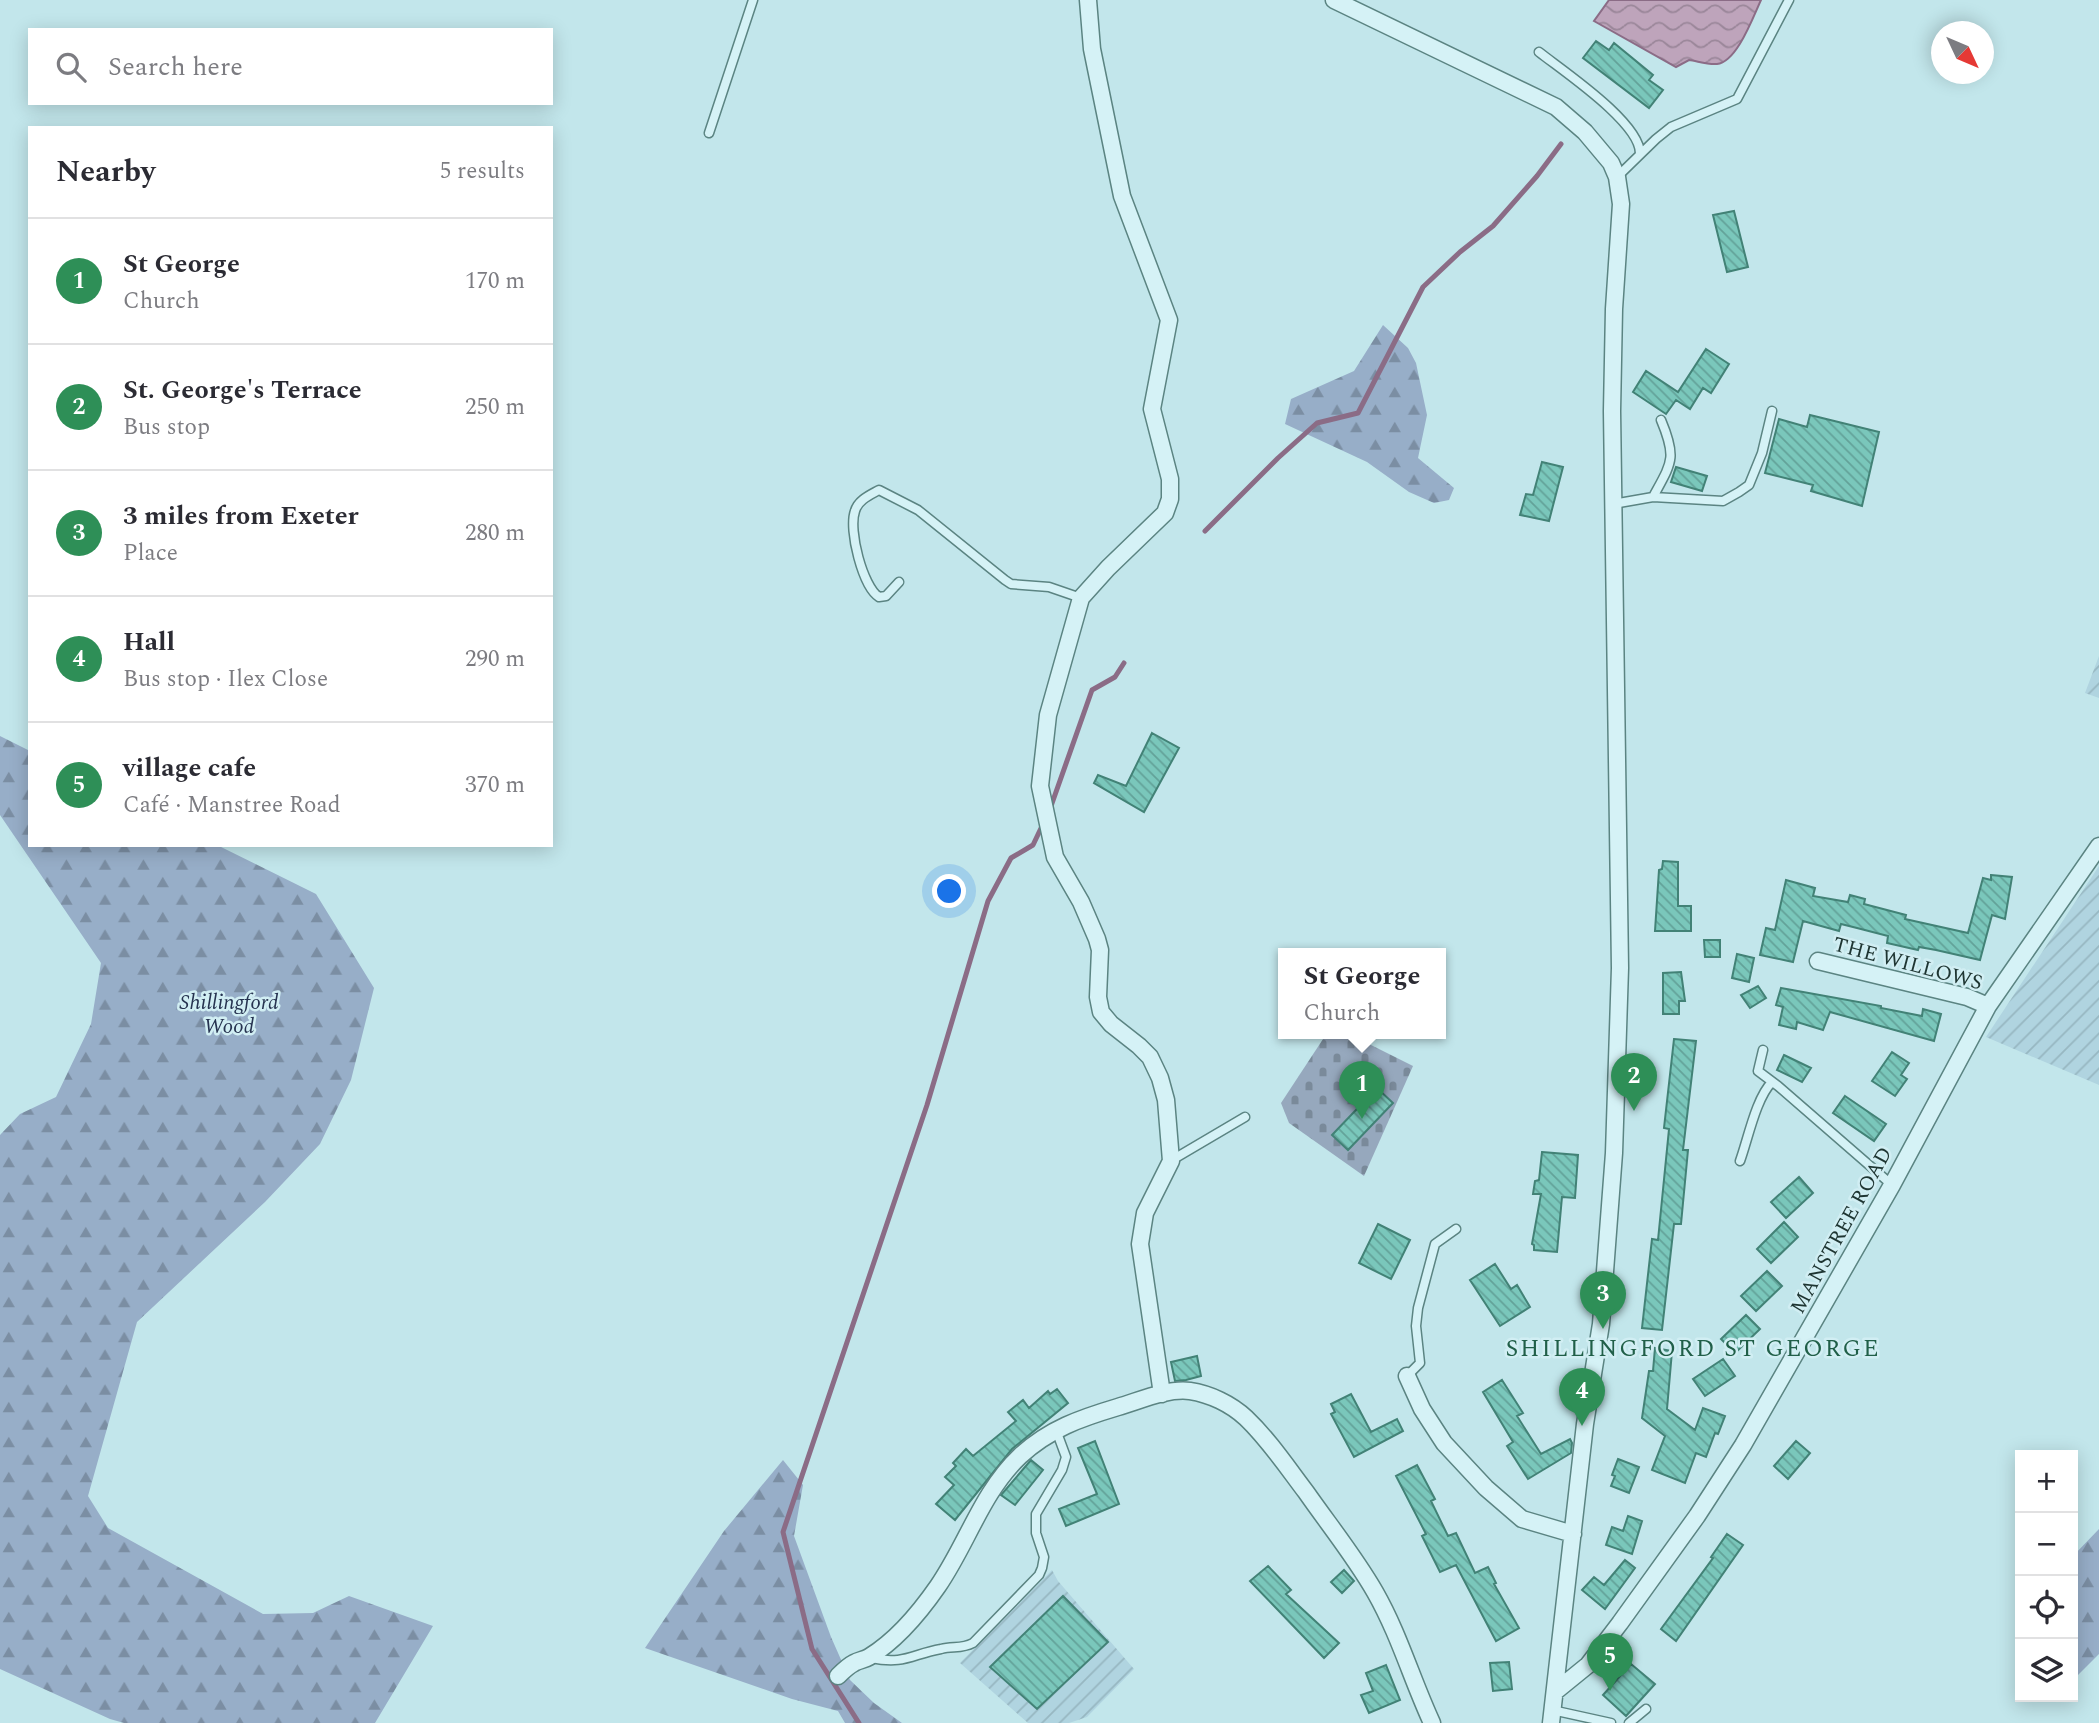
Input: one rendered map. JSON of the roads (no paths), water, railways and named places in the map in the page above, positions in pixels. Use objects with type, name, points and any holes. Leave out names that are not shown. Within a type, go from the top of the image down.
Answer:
[{"type":"street","points":[[1088,0],[1092,49],[1122,196],[1169,320],[1152,409],[1170,479],[1170,499],[1165,513],[1081,598],[1048,715],[1040,786],[1055,857],[1081,902],[1100,950],[1098,997],[1101,1012],[1150,1058],[1160,1079],[1170,1125],[1171,1161],[1145,1213],[1140,1244],[1162,1394]]},
{"type":"street","points":[[1334,0],[1556,107],[1602,150],[1617,177],[1621,204],[1614,309],[1613,504],[1620,968],[1615,1140],[1601,1324],[1585,1424],[1552,1716]]},
{"type":"street","name":"MANSTREE ROAD","points":[[1556,1691],[1588,1665],[1697,1516],[1743,1445],[1892,1185],[1988,1006],[2099,846]]},
{"type":"street","name":"THE WILLOWS","points":[[1818,961],[1966,998],[1988,1006]]},
{"type":"street","points":[[1407,1376],[1422,1409],[1444,1443],[1486,1488],[1522,1519],[1573,1534]]},
{"type":"street","points":[[838,1676],[851,1664],[868,1657],[905,1627],[933,1593],[999,1479],[1019,1457],[1043,1437],[1067,1423],[1162,1394],[1187,1391],[1225,1403],[1245,1417],[1270,1444],[1332,1528],[1374,1591],[1398,1638],[1432,1723]]},
{"type":"lane","points":[[709,133],[753,0]]},
{"type":"lane","points":[[1617,177],[1671,127],[1737,99],[1789,0]]},
{"type":"lane","points":[[1539,52],[1612,110],[1635,136],[1640,146],[1640,154]]},
{"type":"lane","points":[[1613,504],[1653,497],[1723,501],[1749,485],[1762,453],[1773,411]]},
{"type":"lane","points":[[1653,497],[1671,464],[1670,440],[1661,420]]},
{"type":"lane","points":[[899,582],[886,596],[879,597],[871,592],[855,538],[854,512],[859,503],[879,490],[918,510],[1011,584],[1049,587],[1081,598]]},
{"type":"lane","points":[[1763,1050],[1758,1071],[1892,1185]]},
{"type":"lane","points":[[1740,1161],[1756,1112],[1772,1082]]},
{"type":"lane","points":[[1171,1161],[1245,1117]]},
{"type":"lane","points":[[1407,1376],[1420,1363],[1416,1326],[1418,1308],[1435,1244],[1456,1229]]},
{"type":"lane","points":[[868,1657],[883,1661],[901,1661],[940,1648],[964,1648],[973,1643],[1039,1575],[1044,1557],[1035,1533],[1037,1514],[1062,1470],[1066,1457],[1056,1430]]},
{"type":"lane","points":[[1629,1723],[1646,1709]]},
{"type":"lane","points":[[1552,1716],[1611,1723]]},
{"type":"water","points":[[1609,0],[1761,0],[1744,38],[1731,56],[1717,64],[1689,60],[1676,67],[1594,21]]},
{"type":"waterway","points":[[1205,531],[1317,423],[1358,413],[1423,287],[1493,226],[1561,144]]},
{"type":"waterway","points":[[1050,809],[1092,690],[1115,677],[1124,663]]},
{"type":"waterway","points":[[859,1723],[812,1649],[783,1532],[927,1105],[988,901],[1011,858],[1033,845],[1043,824]]},
{"type":"place","name":"St. George's Terrace","points":[[1634,1111]]},
{"type":"place","name":"St George","points":[[1362,1119]]},
{"type":"place","name":"3 miles from Exeter","points":[[1603,1329]]},
{"type":"place","name":"Hall","points":[[1582,1426]]},
{"type":"place","name":"village cafe","points":[[1610,1691]]},
{"type":"district","name":"SHILLINGFORD ST GEORGE","points":[[1693,1348]]},
{"type":"park label","name":"Shillingford Wood","points":[[229,1014]]}]
